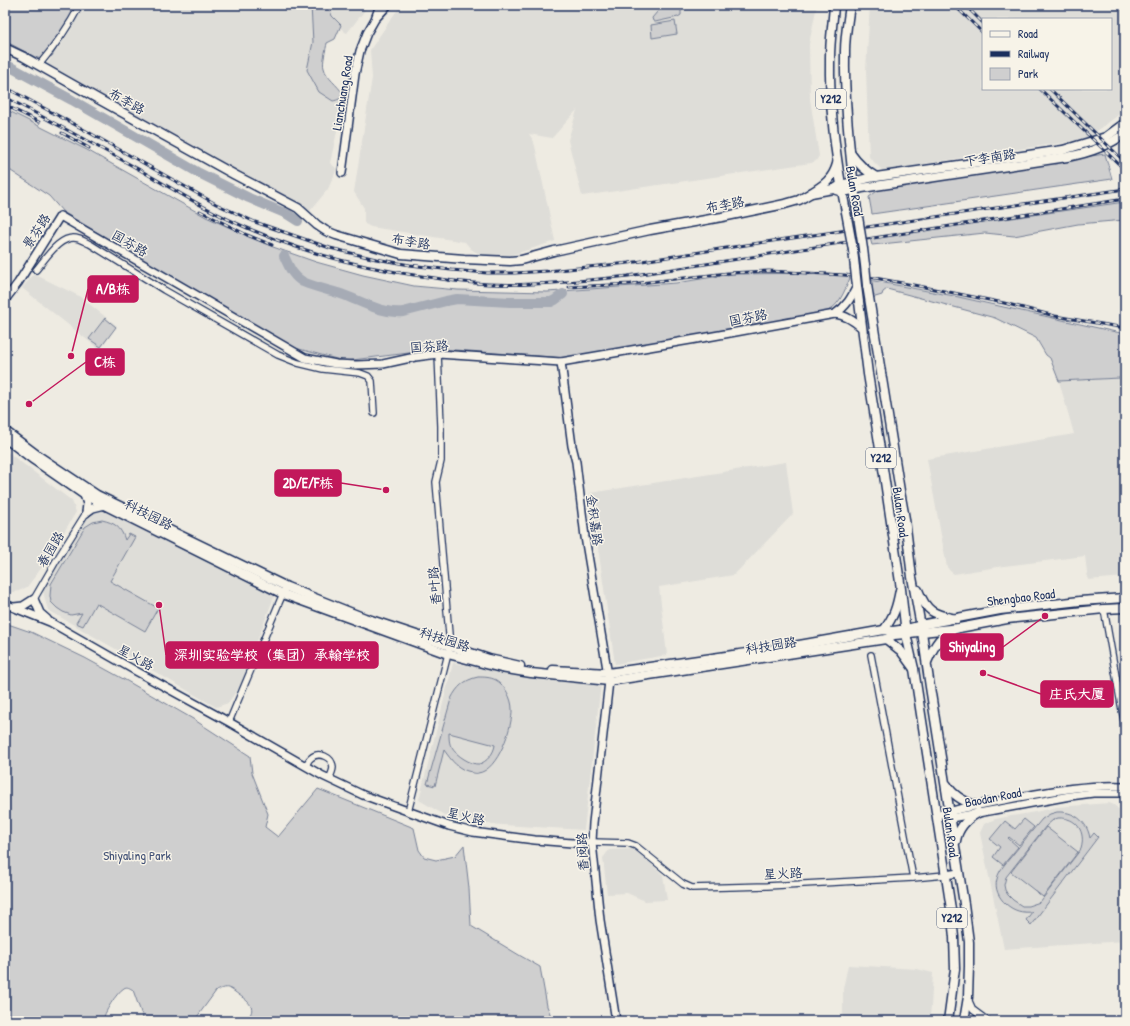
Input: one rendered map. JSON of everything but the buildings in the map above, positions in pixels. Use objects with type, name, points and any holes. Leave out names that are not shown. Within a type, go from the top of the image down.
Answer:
[{"type":"main road","name":"Bulan Road","points":[[834,5],[830,56],[831,103],[838,161],[853,250],[868,374],[906,632],[914,669],[952,923],[955,969],[948,1021]]},
{"type":"main road","name":"Bulan Road","points":[[850,5],[845,50],[847,105],[854,186],[867,285],[905,519],[912,577],[956,846],[969,942],[968,997],[964,1021]]},
{"type":"main road","name":"布李路","points":[[5,48],[39,65],[235,175],[298,208],[326,231],[401,254],[464,259],[521,260],[554,251],[650,230],[785,204],[799,200],[811,194],[854,186]]},
{"type":"main road","name":"下李南路","points":[[854,186],[870,187],[1067,157],[1096,150],[1107,138],[1125,123]]},
{"type":"main road","name":"下李南路","points":[[854,186],[876,177],[1063,150],[1107,138],[1119,138],[1125,134]]},
{"type":"main road","points":[[1091,142],[1096,150]]},
{"type":"main road","points":[[851,154],[855,161],[876,177]]},
{"type":"main road","points":[[811,194],[831,177],[835,172],[838,161]]},
{"type":"main road","name":"科技园路","points":[[5,431],[53,467],[97,495],[285,591]]},
{"type":"main road","name":"科技园路","points":[[5,438],[84,495],[285,591],[365,618],[449,650],[524,667],[608,677],[780,655],[886,638],[906,632]]},
{"type":"main road","points":[[912,577],[921,599],[929,610],[935,614],[956,619]]},
{"type":"main road","points":[[884,630],[897,606],[901,593],[915,595]]},
{"type":"main road","name":"Shengbao Road","points":[[921,629],[956,619],[1000,610],[1080,601],[1125,598]]},
{"type":"main road","name":"Shengbao Road","points":[[921,629],[959,628],[1007,619],[1125,608]]},
{"type":"main road","points":[[926,662],[940,638],[952,629],[959,628]]},
{"type":"main road","name":"科技园路","points":[[608,677],[884,630],[906,632]]},
{"type":"main road","points":[[886,638],[901,651],[914,669]]},
{"type":"main road","points":[[945,781],[949,789],[954,794],[977,809],[960,830],[957,837],[956,846]]},
{"type":"street","points":[[39,65],[71,23],[80,5]]},
{"type":"street","name":"Lianchuang Road","points":[[342,173],[355,74],[360,51],[380,5]]},
{"type":"street","name":"Lianchuang Road","points":[[375,19],[388,5]]},
{"type":"street","name":"景芬路","points":[[5,300],[8,290],[18,282],[60,216]]},
{"type":"street","name":"国芬路","points":[[60,216],[304,358],[336,364],[383,364],[438,354],[560,362],[835,314]]},
{"type":"street","points":[[36,270],[57,244],[68,238],[78,238],[164,290],[278,355],[304,365],[322,369],[360,373],[368,376],[372,381],[374,413]]},
{"type":"street","points":[[835,314],[849,302],[857,286]]},
{"type":"street","points":[[835,314],[843,315],[853,320],[862,328]]},
{"type":"street","name":"香叶路","points":[[408,812],[449,650],[436,482],[441,461],[438,354]]},
{"type":"street","name":"金积嘉路","points":[[560,362],[572,446],[576,462],[585,538],[608,677]]},
{"type":"street","points":[[84,495],[86,513]]},
{"type":"street","points":[[86,513],[93,508],[105,505]]},
{"type":"street","name":"春园路","points":[[34,599],[86,513]]},
{"type":"street","points":[[229,722],[285,591]]},
{"type":"street","points":[[12,607],[23,606],[34,599],[40,613],[50,622]]},
{"type":"street","name":"星火路","points":[[5,604],[50,622],[329,779],[363,795],[448,826],[473,832],[535,840],[572,843],[628,843],[636,846],[683,884],[692,888],[767,886],[913,878],[959,873]]},
{"type":"street","points":[[1104,609],[1125,727]]},
{"type":"street","name":"科技园路","points":[[906,632],[921,629]]},
{"type":"street","points":[[871,655],[913,878]]},
{"type":"street","name":"香阅路","points":[[608,677],[592,842],[600,920],[616,1021]]},
{"type":"street","points":[[306,766],[308,761],[314,756],[318,755],[330,759],[333,771],[329,779]]},
{"type":"street","name":"Baodan Road","points":[[977,809],[1048,791],[1093,786],[1125,786]]},
{"type":"street","name":"Baodan Road","points":[[936,815],[1093,793],[1125,793]]},
{"type":"street","points":[[968,997],[973,1010],[988,1021]]},
{"type":"street","points":[[972,1021],[978,1019],[988,1021]]},
{"type":"shaded area","points":[[83,5],[324,5],[314,61],[341,94],[344,107],[340,118],[330,163],[337,169],[328,189],[310,211],[47,64],[71,30]]},
{"type":"shaded area","points":[[325,5],[369,5],[347,33],[331,20]]},
{"type":"shaded area","points":[[401,5],[817,5],[809,44],[810,99],[819,156],[816,161],[811,163],[582,196],[568,140],[577,110],[552,138],[529,134],[535,146],[555,241],[506,257],[479,254],[471,249],[465,242],[371,227],[364,222],[364,208],[354,192],[372,78],[370,50]]},
{"type":"shaded area","points":[[870,5],[1125,5],[1125,110],[1085,140],[997,152],[883,171],[869,157],[866,70]]},
{"type":"shaded area","points":[[34,274],[79,296],[117,326],[100,350],[22,288]]},
{"type":"shaded area","points":[[1125,379],[1125,577],[1088,580],[1085,556],[954,574],[950,571],[947,567],[927,459],[1074,434],[1059,381]]},
{"type":"shaded area","points":[[5,450],[72,501],[76,512],[46,562],[27,587],[19,591],[9,593],[5,592]]},
{"type":"shaded area","points":[[786,462],[793,514],[734,575],[659,587],[667,655],[615,664],[590,493]]},
{"type":"shaded area","points":[[103,511],[275,594],[240,686],[228,703],[216,707],[48,610],[43,590],[89,515],[95,512]]},
{"type":"shaded area","points":[[453,663],[530,675],[601,683],[584,830],[487,824],[446,816],[419,800]]},
{"type":"shaded area","points":[[1109,803],[1114,805],[1122,812],[1125,818],[1125,941],[1004,949],[980,833],[984,824],[995,819],[1057,807]]},
{"type":"shaded area","points":[[632,849],[643,856],[663,875],[667,900],[645,901],[627,893],[607,894],[603,858],[609,850]]},
{"type":"shaded area","points":[[848,965],[917,969],[933,973],[929,1021],[843,1021],[843,989]]},
{"type":"green space","points":[[5,5],[78,5],[73,21],[52,56],[44,60],[35,57],[5,41]]},
{"type":"green space","points":[[311,5],[328,5],[332,16],[341,25],[335,39],[327,43],[323,63],[325,72],[343,94],[338,100],[335,101],[319,92],[307,70],[313,42]]},
{"type":"green space","points":[[663,5],[681,5],[681,15],[655,22],[653,21],[652,18]]},
{"type":"green space","points":[[675,21],[677,34],[652,38],[651,25]]},
{"type":"green space","points":[[5,109],[87,150],[206,217],[273,247],[316,262],[363,275],[414,286],[458,290],[547,292],[676,283],[732,274],[827,273],[847,275],[850,278],[838,302],[835,306],[824,313],[565,358],[441,349],[344,361],[288,346],[63,212],[49,196],[5,167]]},
{"type":"green space","points":[[1105,154],[1112,179],[872,214],[869,197],[884,186]]},
{"type":"green space","points":[[1125,202],[1125,220],[1078,224],[1014,236],[985,233],[872,245],[870,238]]},
{"type":"green space","points":[[869,280],[954,296],[1125,334],[1125,379],[1059,381],[1050,358],[1046,355],[1036,338],[995,318],[887,289],[882,295],[872,298]]},
{"type":"green space","points":[[105,318],[116,327],[101,347],[89,339]]},
{"type":"green space","points":[[102,520],[117,526],[122,532],[125,540],[129,534],[135,537],[110,581],[158,608],[145,631],[96,603],[83,626],[76,623],[82,613],[71,615],[63,612],[51,602],[51,584],[85,527],[93,522]]},
{"type":"green space","name":"Shiyaling Park","points":[[5,623],[31,632],[85,658],[193,719],[250,756],[252,773],[268,814],[265,827],[278,837],[318,789],[414,828],[419,850],[424,857],[436,860],[455,856],[464,845],[469,888],[471,926],[540,967],[547,1006],[553,1021],[244,1021],[251,1013],[252,1010],[250,1004],[231,989],[222,988],[216,991],[194,1021],[144,1021],[133,990],[126,987],[114,998],[105,1013],[103,1021],[5,1021]]},
{"type":"green space","points":[[478,677],[492,678],[499,682],[505,689],[512,705],[512,717],[503,747],[492,765],[477,773],[467,771],[459,767],[444,750],[435,786],[427,784],[451,699],[462,685],[469,680]],"holes":[[[449,733],[495,745],[490,757],[482,763],[472,763],[454,751],[450,743]]]},
{"type":"green space","points":[[1063,812],[1074,815],[1083,822],[1090,838],[1094,833],[1098,837],[1031,925],[1026,920],[1032,912],[1018,911],[1006,904],[998,893],[996,882],[1004,865],[1042,819],[1050,814]],"holes":[[[1065,818],[1075,823],[1081,831],[1081,849],[1040,902],[1028,906],[1022,906],[1013,900],[1005,890],[1004,885],[1006,877],[1046,826],[1053,820]]]},
{"type":"green space","points":[[1024,819],[1034,827],[1019,845],[1009,837],[1008,838],[1018,847],[1003,865],[993,857],[1000,847],[990,839],[1005,821],[1015,829]]},
{"type":"green space","points":[[1046,827],[1078,852],[1043,897],[1011,872]]},
{"type":"waterway","points":[[5,64],[72,100],[199,173],[249,198],[287,214],[298,221]]},
{"type":"waterway","points":[[284,256],[293,274],[299,280],[387,311],[403,312],[457,299],[510,302],[551,302],[563,294]]},
{"type":"railway","points":[[954,5],[982,32]]},
{"type":"railway","points":[[965,5],[982,22]]},
{"type":"railway","points":[[5,87],[216,204],[255,222],[330,248],[376,259],[451,270],[487,273],[515,273],[629,263],[1125,189]]},
{"type":"railway","points":[[1041,90],[1125,170]]},
{"type":"railway","points":[[1051,90],[1125,162]]},
{"type":"railway","points":[[5,97],[140,170],[209,210],[237,224],[274,239],[319,254],[388,271],[488,284],[541,284],[628,276],[1125,199]]},
{"type":"railway","points":[[5,105],[39,122]]},
{"type":"railway","points":[[62,133],[89,148]]},
{"type":"railway","points":[[200,211],[247,235],[272,245]]},
{"type":"railway","points":[[569,287],[631,284],[728,273],[769,271],[844,275],[875,278],[924,287],[1004,303],[1055,316],[1125,328]]},
{"type":"place","name":"A/B栋","points":[[71,356]]},
{"type":"place","name":"C栋","points":[[29,404]]},
{"type":"place","name":"2D/E/F栋","points":[[386,490]]},
{"type":"place","name":"深圳实验学校（集团）承翰学校","points":[[159,605]]},
{"type":"place","name":"Shiyaling","points":[[1045,616]]},
{"type":"place","name":"庄氏大厦","points":[[983,673]]}]
